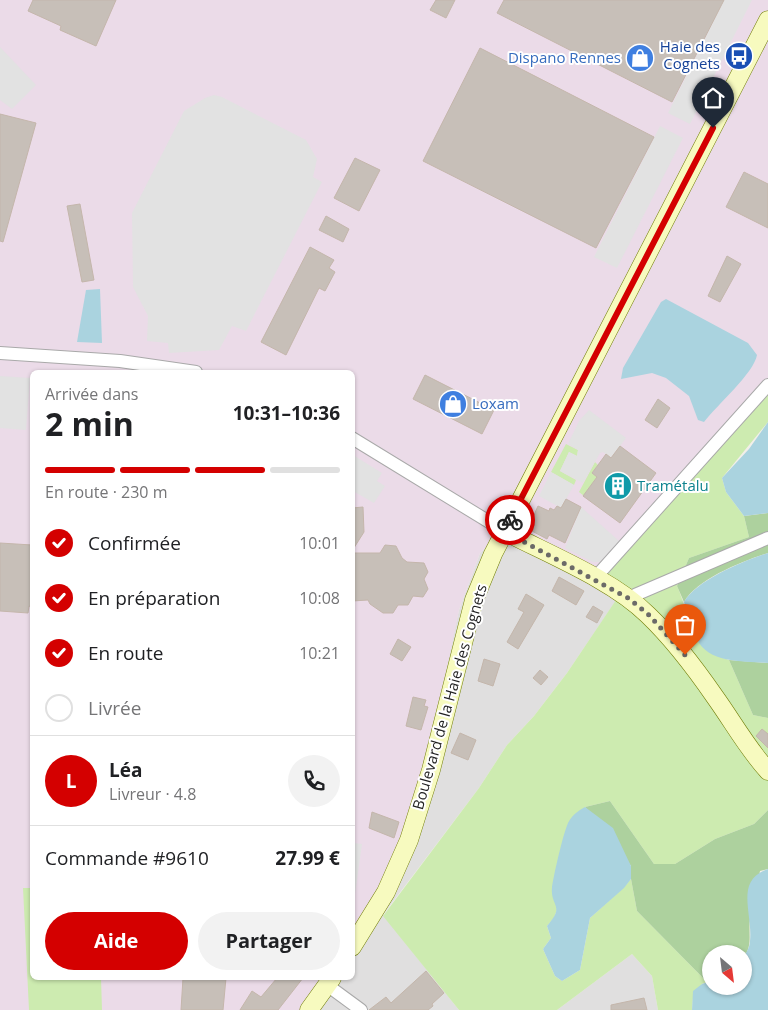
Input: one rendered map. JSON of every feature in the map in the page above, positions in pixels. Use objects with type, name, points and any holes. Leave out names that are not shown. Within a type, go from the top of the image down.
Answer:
[{"type":"main road","name":"Boulevard de la Haie des Cognets","points":[[355,942],[386,892],[409,840],[431,770],[474,600],[504,531],[768,20]]},
{"type":"main road","points":[[504,531],[594,578],[628,598],[644,612],[685,655],[746,746],[768,771]]},
{"type":"main road","points":[[309,1010],[330,981]]},
{"type":"street","points":[[0,353],[120,361],[182,370]]},
{"type":"street","points":[[594,578],[768,385]]},
{"type":"street","points":[[355,440],[504,531]]},
{"type":"street","points":[[628,598],[768,538]]},
{"type":"street","points":[[330,981],[361,1010]]},
{"type":"shaded area","points":[[0,0],[768,0],[768,380],[600,575],[504,531],[480,553],[459,610],[420,786],[389,870],[355,931],[355,370],[30,370],[30,980],[323,980],[301,1010],[0,1010]]},
{"type":"shaded area","points":[[724,0],[752,0],[690,124],[668,113]]},
{"type":"shaded area","points":[[0,47],[36,85],[12,109],[0,100]]},
{"type":"shaded area","points":[[214,95],[222,97],[306,140],[317,159],[313,177],[322,182],[246,331],[232,326],[219,350],[169,353],[168,343],[147,341],[148,316],[133,287],[132,213],[184,111],[205,98]]},
{"type":"shaded area","points":[[660,126],[683,138],[617,268],[594,257]]},
{"type":"shaded area","points":[[0,376],[30,378],[26,430],[0,428]]},
{"type":"shaded area","points":[[589,410],[626,438],[611,458],[603,452],[600,453],[583,483],[560,471],[569,452],[577,456],[578,450],[568,444],[579,421]]},
{"type":"shaded area","points":[[355,456],[382,473],[377,481],[385,486],[374,503],[355,492]]},
{"type":"shaded area","points":[[551,472],[574,485],[561,508],[539,496]]},
{"type":"shaded area","points":[[581,507],[619,541],[600,562],[593,562],[565,548]]},
{"type":"shaded area","points":[[504,531],[617,599],[567,673],[534,716],[507,745],[479,788],[383,915],[459,1010],[301,1010],[323,980],[355,980],[355,929],[450,648],[459,610],[480,553]]},
{"type":"shaded area","points":[[355,843],[362,844],[355,894]]},
{"type":"shaded area","points":[[632,954],[652,976],[658,1010],[557,1010]]},
{"type":"green space","points":[[768,380],[768,422],[722,478],[726,492],[744,516],[749,537],[689,558],[677,586],[689,621],[699,640],[706,648],[729,660],[753,715],[768,718],[768,810],[754,824],[715,839],[675,864],[654,864],[610,801],[585,807],[554,898],[558,907],[554,918],[547,926],[551,938],[543,949],[555,976],[562,981],[580,970],[590,918],[631,879],[637,911],[702,977],[702,984],[693,998],[692,1010],[658,1010],[652,976],[632,954],[557,1010],[459,1010],[383,916],[479,788],[507,745],[534,716],[567,673],[616,600],[600,575]]},
{"type":"green space","points":[[566,444],[578,450],[577,456],[569,452],[560,471],[576,480],[574,485],[551,472]]},
{"type":"green space","points":[[595,462],[598,465],[592,473],[597,477],[584,496],[579,492]]},
{"type":"green space","points":[[768,513],[768,553],[734,566],[710,578],[690,594],[684,602],[677,586],[689,558],[749,537],[744,516]]},
{"type":"green space","points":[[729,660],[768,663],[768,718],[753,715]]},
{"type":"green space","points":[[610,801],[654,864],[675,864],[715,839],[754,824],[768,810],[768,869],[760,871],[751,913],[749,945],[702,945],[702,977],[637,911],[631,879],[631,866],[585,807]]},
{"type":"green space","points":[[23,888],[30,888],[30,980],[101,980],[102,1010],[29,1010]]},
{"type":"water","points":[[100,289],[102,343],[77,342],[86,290]]},
{"type":"water","points":[[666,299],[748,343],[757,355],[742,380],[704,422],[698,420],[689,396],[666,378],[652,373],[621,379],[623,368],[661,302]]},
{"type":"water","points":[[768,422],[768,513],[744,516],[726,492],[722,478],[749,449]]},
{"type":"water","points":[[768,553],[768,663],[728,660],[710,653],[702,647],[697,639],[684,602],[699,586],[721,572]]},
{"type":"water","points":[[585,807],[613,828],[631,866],[631,879],[624,888],[590,918],[580,970],[562,981],[555,976],[543,949],[551,938],[547,926],[556,914],[552,887],[564,836],[571,818]]},
{"type":"water","points":[[768,869],[768,1010],[692,1010],[693,991],[702,984],[702,995],[752,995],[752,945],[749,945],[747,899],[751,881],[758,874]]},
{"type":"building","points":[[33,0],[116,0],[96,46],[60,30],[61,26],[28,11]]},
{"type":"building","points":[[436,0],[455,0],[446,18],[430,10]]},
{"type":"building","name":"Dispano Rennes","points":[[504,0],[724,0],[672,102],[497,13]]},
{"type":"building","points":[[480,48],[654,137],[596,248],[423,161]]},
{"type":"building","points":[[0,114],[36,123],[3,242],[0,241]]},
{"type":"building","points":[[355,158],[380,170],[359,211],[334,198]]},
{"type":"building","points":[[744,172],[768,184],[768,228],[726,207]]},
{"type":"building","points":[[80,204],[94,280],[82,282],[67,206]]},
{"type":"building","points":[[326,216],[349,229],[343,242],[319,230]]},
{"type":"building","points":[[310,247],[334,260],[329,268],[335,272],[325,291],[319,288],[286,355],[261,342]]},
{"type":"building","points":[[727,256],[741,264],[720,302],[708,296]]},
{"type":"building","name":"Loxam","points":[[425,375],[494,410],[482,434],[413,399]]},
{"type":"building","points":[[658,399],[670,408],[657,428],[645,420]]},
{"type":"building","name":"Tramétalu","points":[[620,446],[656,473],[620,523],[583,496],[597,477],[592,473],[606,454],[611,458]]},
{"type":"building","points":[[566,499],[581,507],[565,543],[549,535],[547,539],[530,530],[529,526],[538,506],[549,511],[550,508],[554,510],[557,506],[561,508]]},
{"type":"building","points":[[363,507],[364,532],[355,546],[355,508]]},
{"type":"building","points":[[0,543],[30,545],[30,606],[28,613],[0,611]]},
{"type":"building","points":[[385,545],[396,546],[402,558],[407,562],[424,563],[428,572],[424,579],[428,589],[423,597],[413,596],[408,605],[398,605],[393,613],[383,613],[370,604],[368,600],[355,601],[355,553],[380,553]]},
{"type":"building","points":[[559,577],[584,591],[576,605],[552,591]]},
{"type":"building","points":[[526,594],[544,605],[518,649],[507,642],[524,612],[518,609]]},
{"type":"building","points":[[593,606],[603,612],[597,623],[586,617]]},
{"type":"building","points":[[398,639],[411,647],[402,661],[390,654]]},
{"type":"building","points":[[484,659],[500,664],[493,686],[478,681]]},
{"type":"building","points":[[540,670],[548,677],[541,685],[533,678]]},
{"type":"building","points":[[413,697],[426,700],[424,706],[428,707],[421,730],[406,726]]},
{"type":"building","points":[[762,729],[768,734],[768,748],[756,736]]},
{"type":"building","points":[[460,733],[476,740],[468,760],[451,753]]},
{"type":"building","points":[[372,812],[399,822],[394,838],[369,828]]},
{"type":"building","points":[[426,971],[444,993],[428,1010],[369,1010],[386,997],[391,1003]]},
{"type":"building","points":[[183,980],[226,980],[223,1010],[181,1010]]},
{"type":"building","points":[[275,980],[301,980],[278,1010],[240,1010],[252,991],[261,997]]},
{"type":"building","points":[[644,998],[647,1010],[611,1010],[611,1005]]},
{"type":"way so far","points":[[510,520],[504,531],[628,598],[648,614],[685,655]]},
{"type":"place","name":"Haie des Cognets","points":[[739,56]]},
{"type":"place","name":"Dispano Rennes","points":[[640,58]]},
{"type":"place","name":"Loxam","points":[[453,404]]},
{"type":"place","name":"Tramétalu","points":[[618,486]]},
{"type":"route","points":[[510,520],[713,128]]}]
